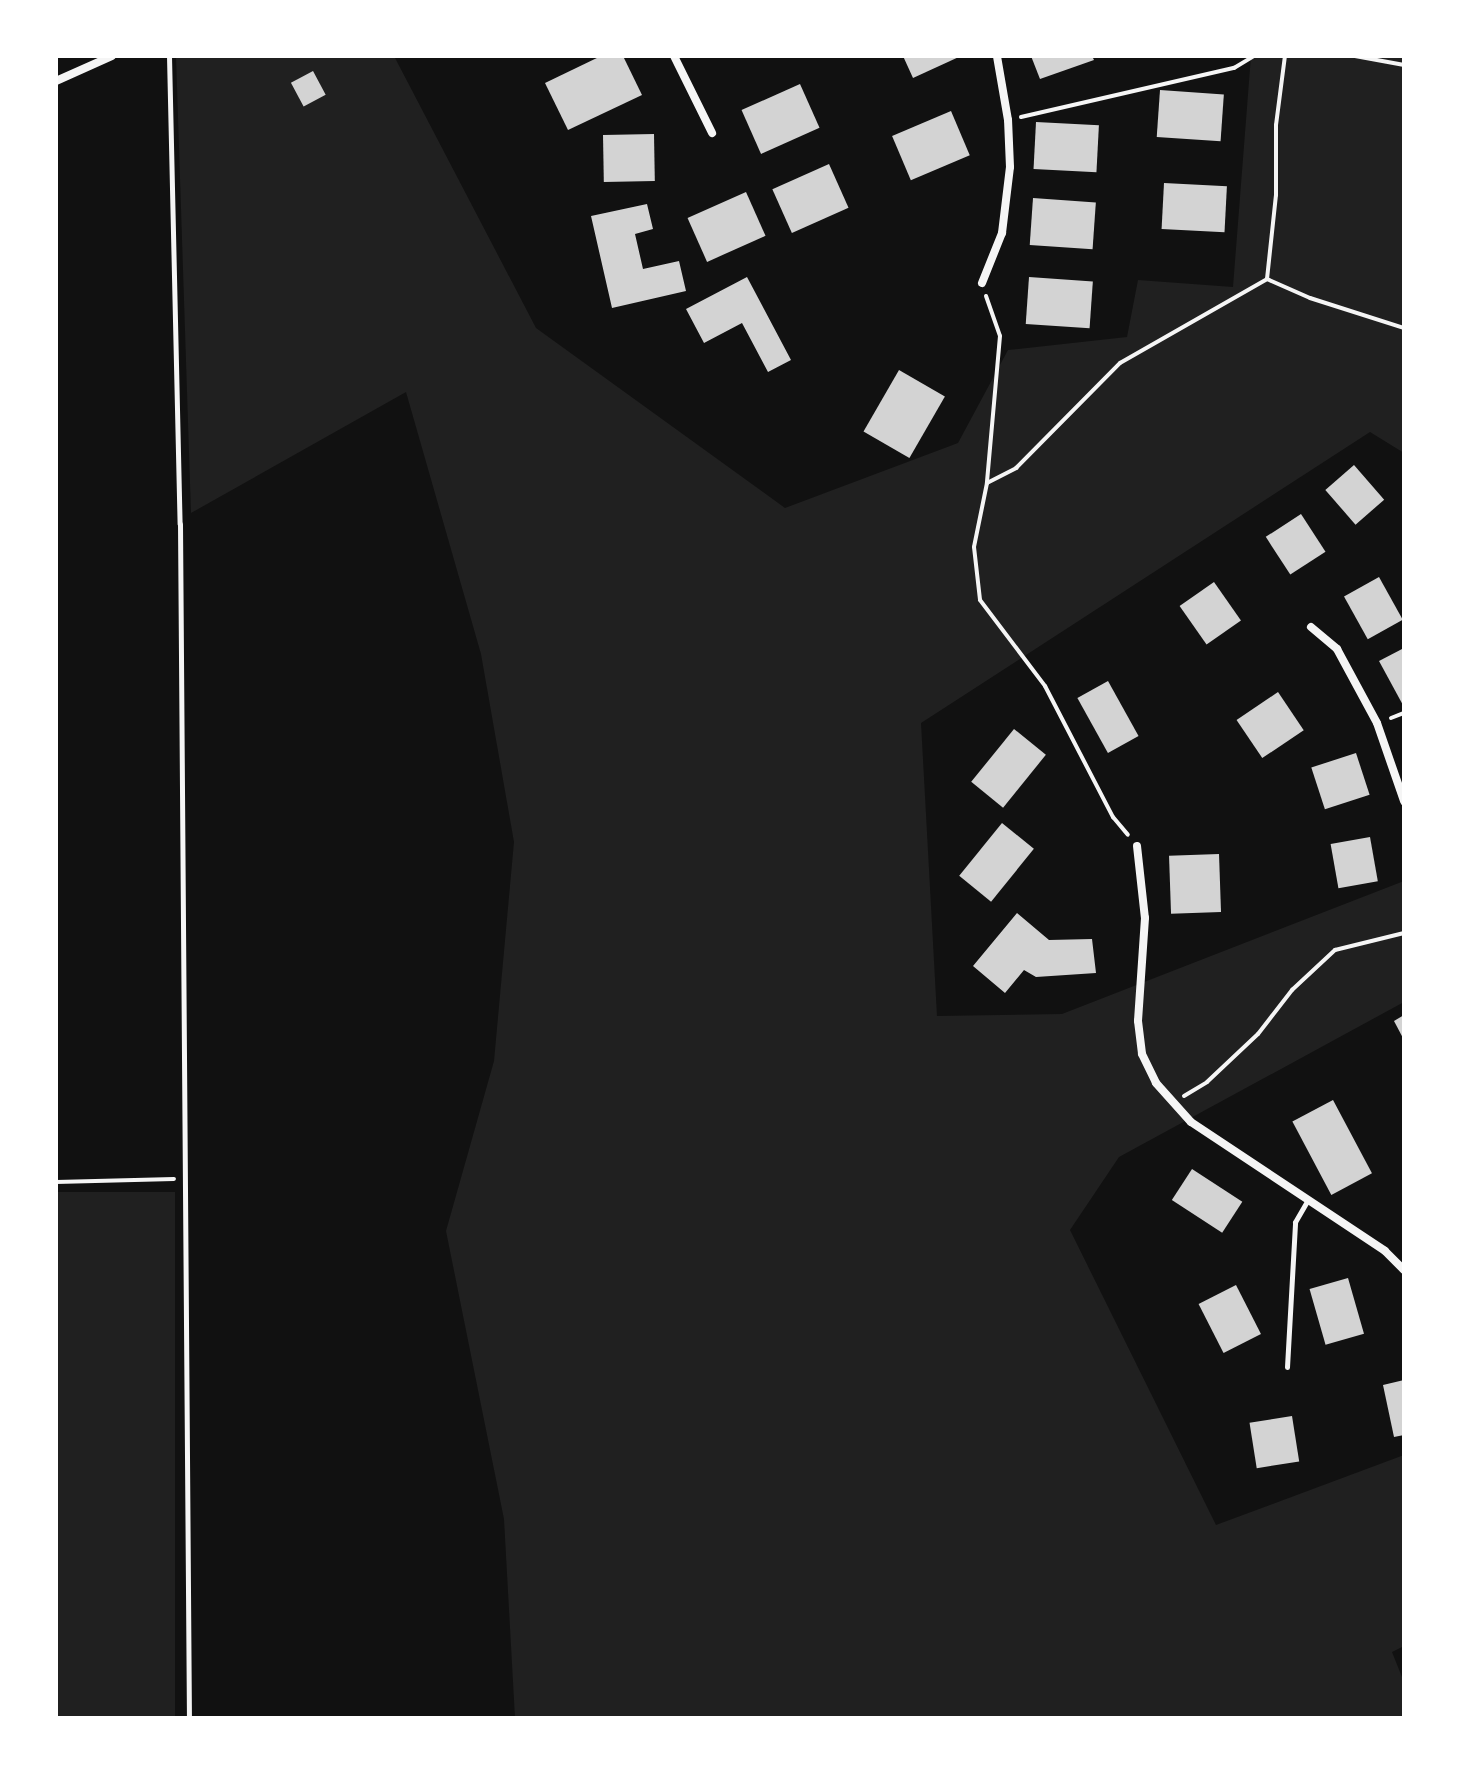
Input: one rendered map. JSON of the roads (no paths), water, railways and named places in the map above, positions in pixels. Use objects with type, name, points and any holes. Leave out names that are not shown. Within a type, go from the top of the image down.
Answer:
[{"type":"street","points":[[56,81],[112,56]]},
{"type":"street","points":[[674,56],[712,133]]},
{"type":"street","points":[[982,283],[1002,233],[1010,167],[1008,120],[997,56]]},
{"type":"street","points":[[1311,627],[1337,649],[1377,723],[1404,801]]},
{"type":"street","points":[[1137,846],[1145,918],[1138,1021],[1140,1043],[1156,1083],[1191,1122],[1385,1251],[1404,1270]]},
{"type":"lane","points":[[169,56],[180,508],[189,1718]]},
{"type":"lane","points":[[1287,1367],[1295,1222],[1307,1201]]}]
